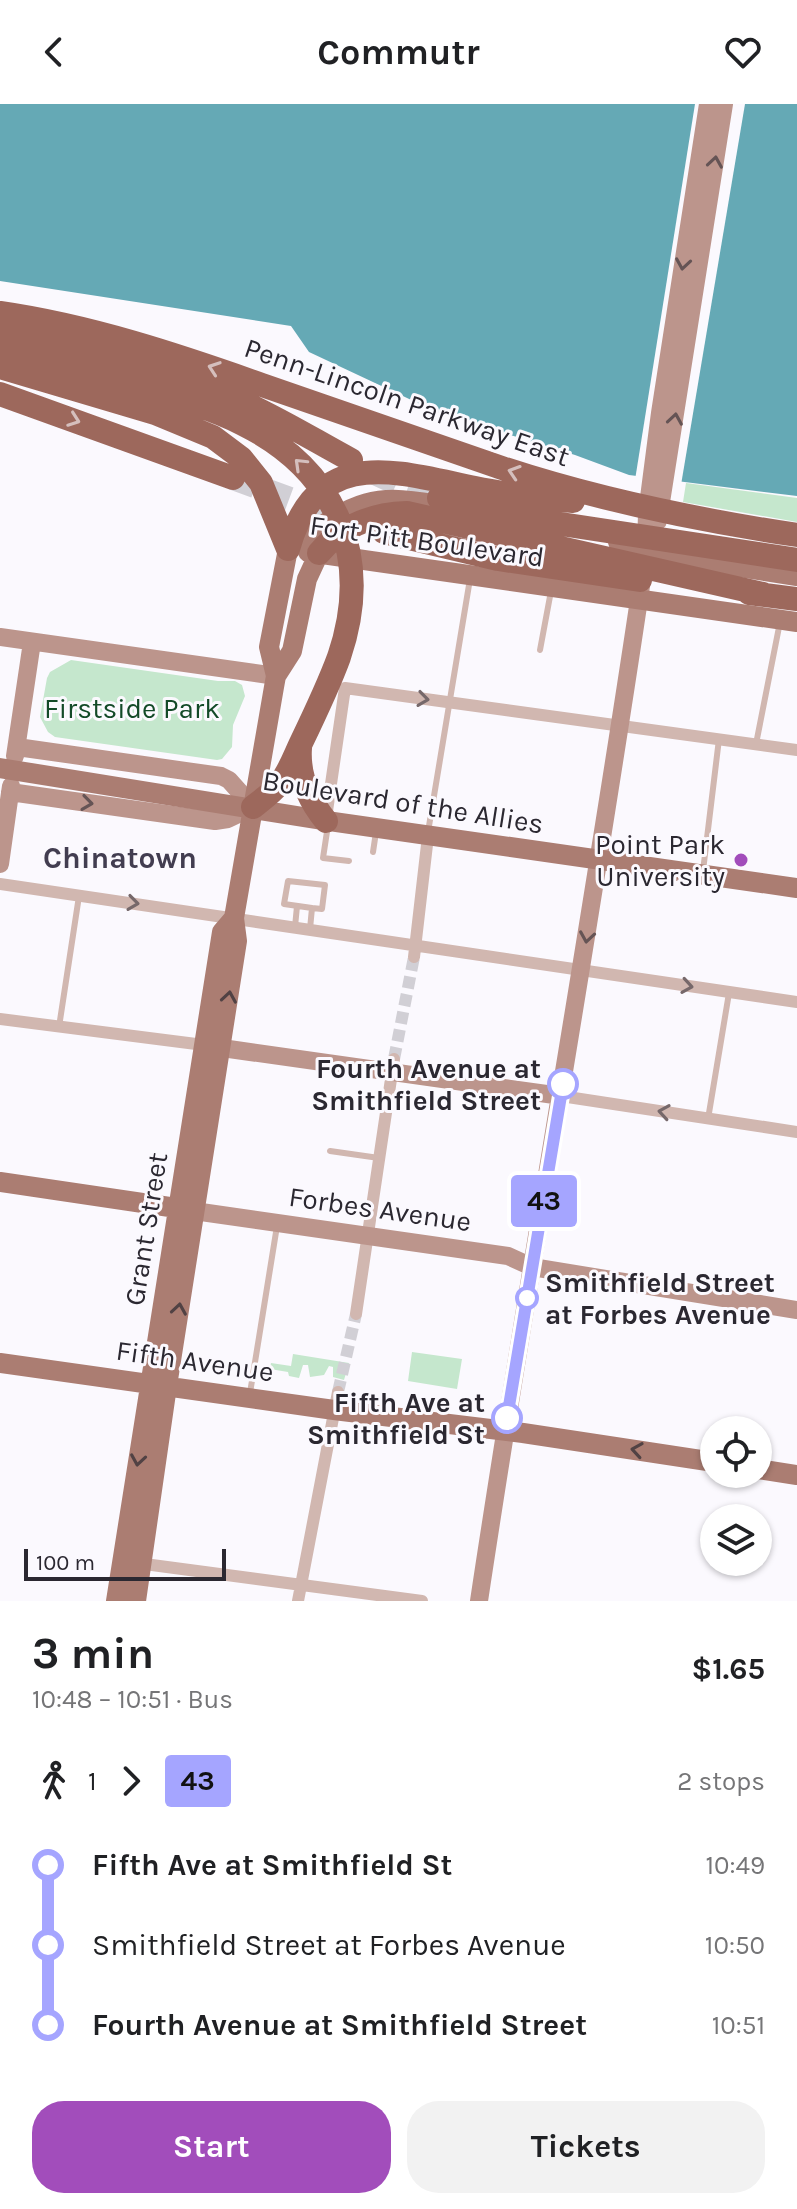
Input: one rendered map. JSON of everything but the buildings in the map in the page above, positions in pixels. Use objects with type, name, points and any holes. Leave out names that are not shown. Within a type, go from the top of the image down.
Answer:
[{"type":"highway","name":"Penn-Lincoln Parkway East","points":[[0,313],[151,347],[503,468],[643,508],[797,535]]},
{"type":"highway","points":[[0,330],[100,352],[194,383],[258,410],[351,460]]},
{"type":"highway","points":[[0,350],[126,384],[242,423],[275,443],[302,465],[330,499],[341,522],[349,552],[352,583],[343,645],[323,697],[278,787],[253,807]]},
{"type":"highway","points":[[0,367],[179,421],[221,442],[241,458],[261,483],[288,549]]},
{"type":"highway","points":[[0,394],[233,478]]},
{"type":"highway","points":[[288,549],[302,513],[316,497],[343,479],[366,472],[401,472],[508,494],[643,508]]},
{"type":"highway","points":[[439,501],[548,522],[797,557]]},
{"type":"highway","points":[[319,553],[337,536],[358,523],[383,515],[407,513],[763,594]]},
{"type":"highway","points":[[384,532],[498,559],[689,587],[797,599]]},
{"type":"highway","points":[[300,745],[300,767],[305,788],[327,821]]},
{"type":"main road","points":[[479,1601],[504,1430],[620,726],[646,549],[647,513],[660,413],[708,104]]},
{"type":"main road","points":[[646,549],[660,515],[724,104]]},
{"type":"main road","name":"Fort Pitt Boulevard","points":[[288,549],[334,517],[369,501],[404,498],[439,501],[669,556],[797,576]]},
{"type":"main road","name":"Fort Pitt Boulevard","points":[[288,549],[551,587],[640,595],[789,621]]},
{"type":"main road","name":"Grant Street","points":[[276,676],[269,647],[288,549]]},
{"type":"main road","name":"Grant Street","points":[[116,1601],[132,1562],[213,1046],[222,932],[234,918],[276,676],[292,651],[307,579],[319,553]]},
{"type":"main road","points":[[0,637],[276,676]]},
{"type":"main road","points":[[0,864],[10,789],[215,821],[228,819],[253,807],[229,780],[221,776],[11,757],[32,642]]},
{"type":"main road","name":"Boulevard of the Allies","points":[[11,757],[41,773],[327,821],[797,888]]},
{"type":"main road","points":[[213,1046],[393,1066],[561,1096]]},
{"type":"main road","name":"Forbes Avenue","points":[[0,1182],[508,1256],[532,1267],[797,1310]]},
{"type":"main road","name":"Fifth Avenue","points":[[0,1363],[249,1397],[336,1401],[700,1460]]},
{"type":"main road","points":[[772,1471],[797,1475]]},
{"type":"main road","name":"Grant Street","points":[[132,1562],[136,1601]]},
{"type":"street","points":[[327,821],[345,688],[797,750]]},
{"type":"street","points":[[415,951],[428,836]]},
{"type":"street","points":[[0,884],[310,929],[415,951],[582,970],[797,1002]]},
{"type":"street","points":[[0,1019],[213,1046]]},
{"type":"street","points":[[356,1314],[393,1066]]},
{"type":"street","points":[[561,1096],[797,1132]]},
{"type":"street","points":[[298,1601],[336,1401]]},
{"type":"street","points":[[132,1562],[422,1601]]},
{"type":"lane","points":[[428,836],[470,575]]},
{"type":"lane","points":[[540,650],[551,587]]},
{"type":"lane","points":[[756,744],[789,621]]},
{"type":"lane","points":[[702,875],[719,739]]},
{"type":"lane","points":[[327,821],[323,858],[349,861]]},
{"type":"lane","points":[[373,852],[376,828]]},
{"type":"lane","points":[[288,881],[325,885],[322,909],[312,908],[284,904],[288,881]]},
{"type":"lane","points":[[59,1027],[79,896]]},
{"type":"lane","points":[[295,927],[297,906]]},
{"type":"lane","points":[[310,929],[312,908]]},
{"type":"lane","points":[[708,1119],[729,993]]},
{"type":"lane","points":[[330,1151],[379,1158]]},
{"type":"lane","points":[[249,1397],[277,1223]]},
{"type":"green space","points":[[686,483],[797,498],[797,522],[683,502]]},
{"type":"green space","name":"Firstside Park","points":[[71,660],[235,681],[242,685],[245,696],[233,725],[232,747],[222,759],[217,760],[55,737],[48,732],[40,717],[47,678],[50,672]]},
{"type":"green space","points":[[412,1352],[462,1359],[457,1389],[408,1381]]},
{"type":"green space","points":[[293,1354],[349,1363],[344,1380],[333,1377],[333,1367],[329,1366],[324,1375],[310,1377],[308,1365],[303,1365],[299,1378],[289,1376],[288,1372],[270,1369],[271,1363],[291,1366]]},
{"type":"water","points":[[0,104],[797,104],[797,496],[629,475],[439,413],[309,352],[291,326],[0,281]]},
{"type":"pier","points":[[695,104],[745,104],[681,485],[635,480]]},
{"type":"tunnel","points":[[375,473],[439,498]]},
{"type":"tunnel","points":[[233,478],[325,512]]},
{"type":"tunnel","points":[[394,1059],[414,957]]},
{"type":"tunnel","points":[[338,1392],[356,1314]]},
{"type":"bus line","name":"43","points":[[507,1418],[563,1084]]},
{"type":"place","name":"Point Park University","points":[[741,860]]},
{"type":"place","name":"Fourth Avenue at Smithfield Street","points":[[563,1084]]},
{"type":"place","name":"Smithfield Street at Forbes Avenue","points":[[527,1298]]},
{"type":"place","name":"Fifth Ave at Smithfield St","points":[[507,1418]]},
{"type":"district","name":"Chinatown","points":[[120,858]]}]
